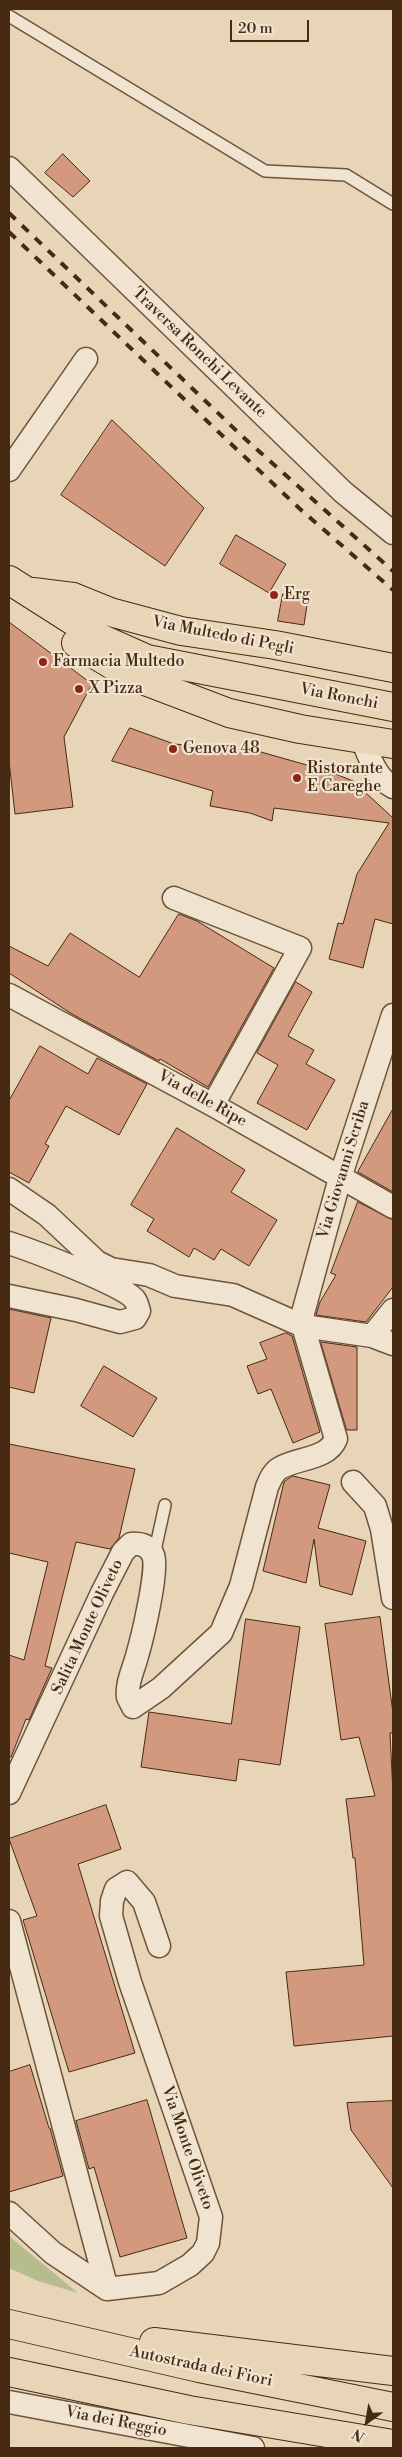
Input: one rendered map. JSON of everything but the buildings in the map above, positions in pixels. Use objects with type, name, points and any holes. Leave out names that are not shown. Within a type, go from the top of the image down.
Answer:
[{"type":"main road","name":"Via Multedo di Pegli","points":[[18,586],[73,597],[110,612],[181,631],[393,668]]},
{"type":"main road","points":[[18,586],[100,638],[147,659],[285,686],[282,696],[287,717],[300,729]]},
{"type":"main road","points":[[18,586],[55,626],[81,647],[128,675],[229,713],[300,729],[361,737],[393,744]]},
{"type":"main road","name":"Via Multedo di Pegli","points":[[285,686],[302,671],[376,680],[393,676]]},
{"type":"main road","name":"Via Ronchi","points":[[285,686],[393,707]]},
{"type":"main road","points":[[12,2325],[393,2371]]},
{"type":"main road","name":"Autostrada dei Fiori","points":[[12,2325],[199,2368],[393,2406]]},
{"type":"main road","points":[[9,2372],[189,2410],[393,2444]]},
{"type":"street","name":"Traversa Ronchi Levante","points":[[9,168],[343,492],[393,533]]},
{"type":"street","points":[[9,470],[86,359]]},
{"type":"street","points":[[361,737],[373,766],[383,780],[393,787]]},
{"type":"street","points":[[174,898],[300,948],[213,1105]]},
{"type":"street","name":"Via delle Ripe","points":[[9,995],[213,1105],[393,1207]]},
{"type":"street","name":"Via Giovanni Scriba","points":[[303,1326],[305,1300],[340,1178],[393,1015]]},
{"type":"street","points":[[9,1188],[47,1215],[96,1262],[111,1269],[149,1275],[175,1286],[233,1295],[303,1326],[372,1336],[393,1344]]},
{"type":"street","points":[[9,1243],[41,1253],[106,1282],[134,1299],[139,1311],[135,1318],[120,1322],[9,1296]]},
{"type":"street","points":[[372,1336],[393,1310]]},
{"type":"street","points":[[154,1555],[153,1577],[138,1654],[129,1685],[128,1698],[133,1707],[161,1688],[221,1633],[241,1586],[266,1487],[273,1474],[280,1468],[326,1452],[333,1446],[336,1438],[303,1326]]},
{"type":"street","points":[[353,1482],[375,1506],[382,1529],[393,1598]]},
{"type":"street","name":"Salita Monte Oliveto","points":[[9,1793],[123,1552],[131,1544],[140,1543],[154,1555]]},
{"type":"street","name":"Via Monte Oliveto","points":[[107,2289],[159,2283],[190,2265],[203,2253],[210,2231],[211,2217],[133,1992],[111,1916],[112,1901],[116,1889],[127,1882],[144,1902],[159,1946]]},
{"type":"street","points":[[9,1921],[107,2289]]},
{"type":"street","points":[[9,2213],[53,2253],[107,2289]]},
{"type":"street","name":"Via dei Reggio","points":[[9,2402],[253,2448]]},
{"type":"lane","points":[[9,16],[265,171],[346,175],[393,204]]},
{"type":"lane","points":[[154,1555],[165,1504]]},
{"type":"green space","points":[[9,2236],[78,2293],[38,2281],[9,2268]]},
{"type":"railway","points":[[9,213],[243,437],[393,571]]},
{"type":"railway","points":[[9,232],[300,509],[393,590]]},
{"type":"place","name":"Erg","points":[[274,595]]},
{"type":"place","name":"Farmacia Multedo","points":[[43,662]]},
{"type":"place","name":"X Pizza","points":[[79,689]]},
{"type":"place","name":"Genova 48","points":[[173,749]]},
{"type":"place","name":"Ristorante E Careghe","points":[[297,778]]}]
